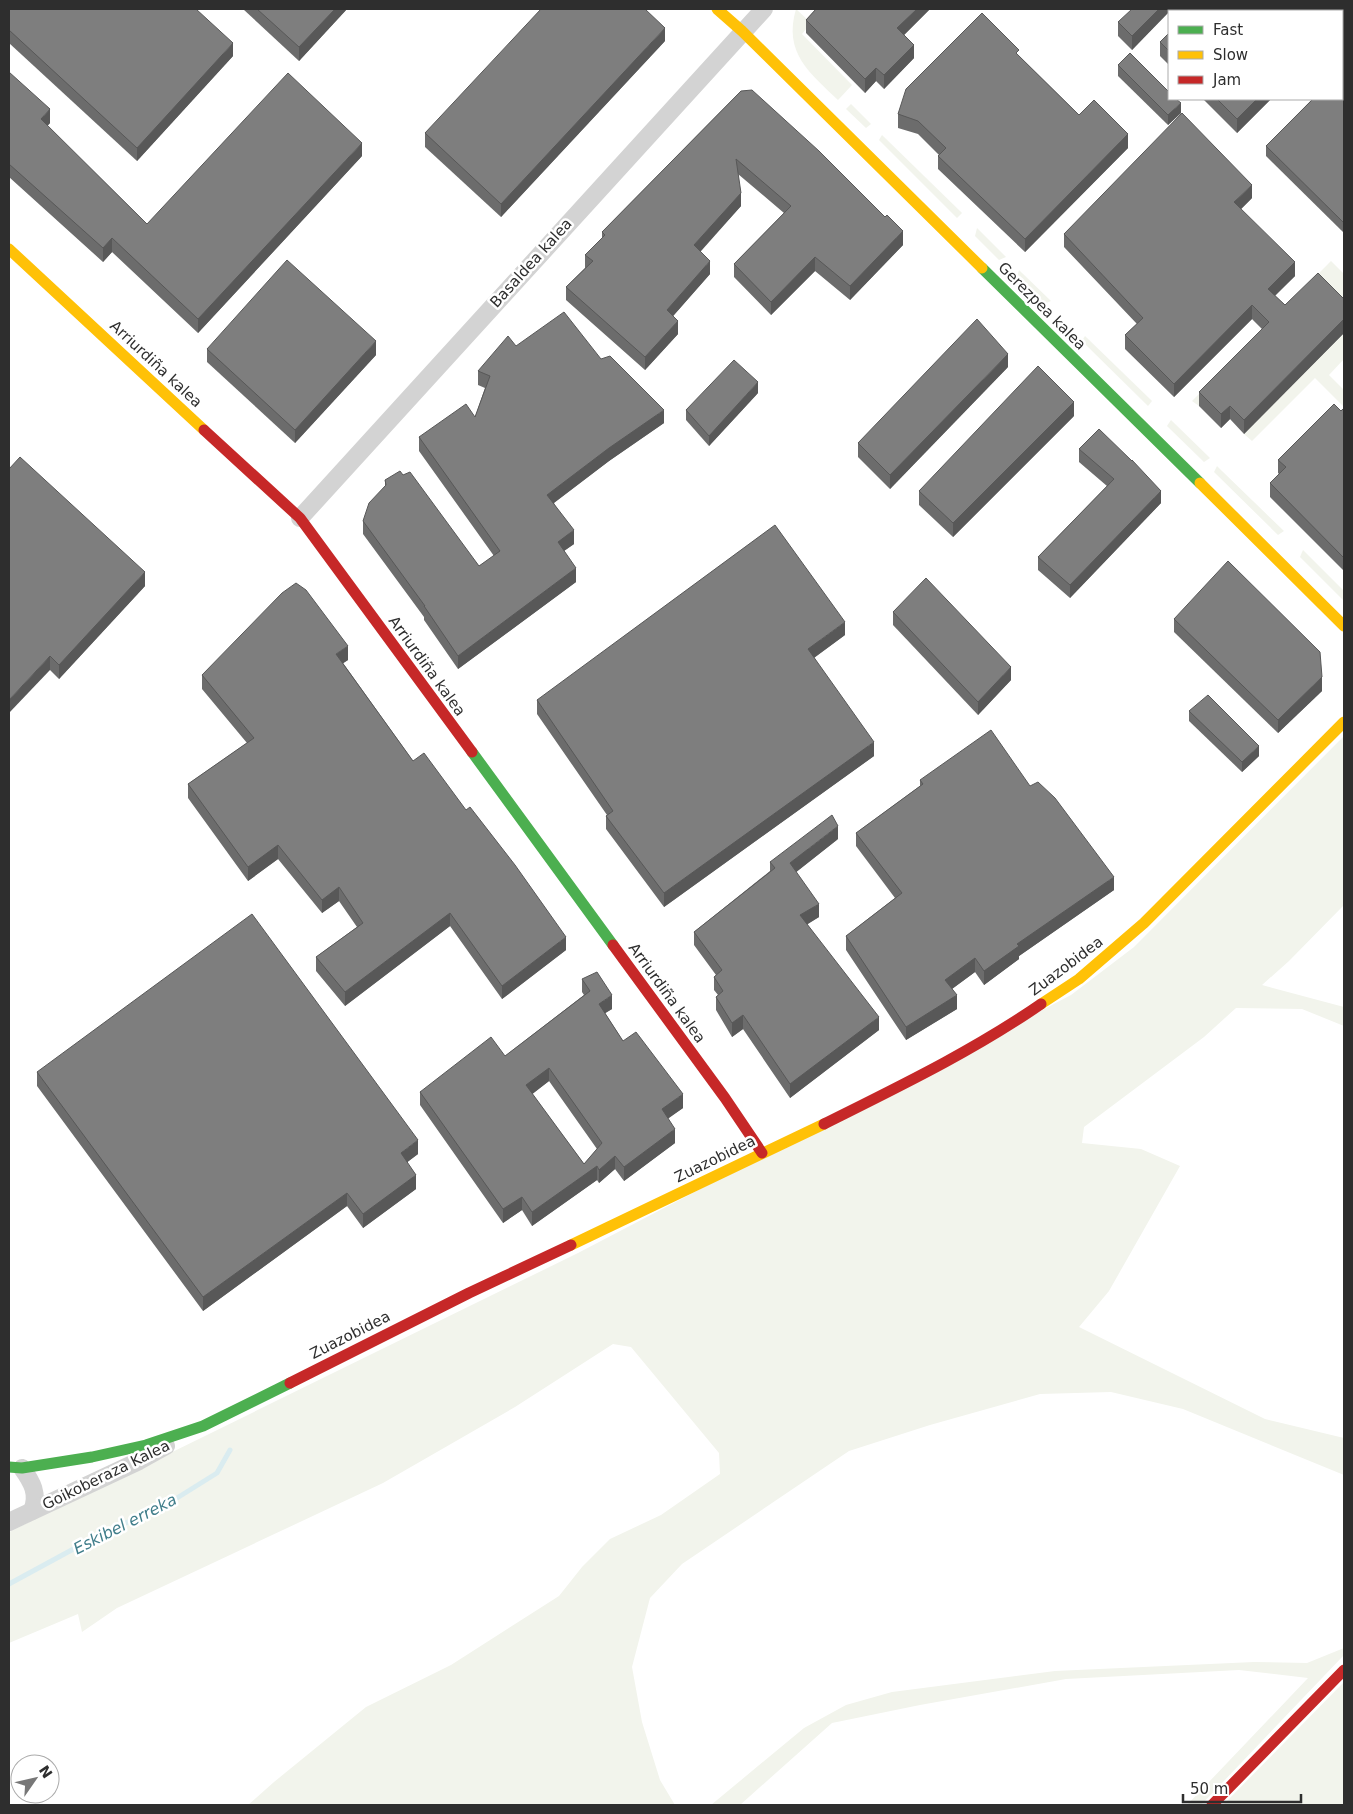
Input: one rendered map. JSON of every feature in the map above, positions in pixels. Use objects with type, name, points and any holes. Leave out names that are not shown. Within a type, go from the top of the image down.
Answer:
[{"type":"street","name":"Gerezpea kalea","points":[[718,9],[1344,626]]},
{"type":"street","name":"Basaldea kalea","points":[[300,518],[764,9]]},
{"type":"street","name":"Arriurdiña kalea","points":[[9,249],[300,518],[725,1098],[762,1154]]},
{"type":"street","name":"Zuazobidea","points":[[15,1468],[92,1457],[128,1449],[203,1426],[469,1293],[812,1130],[943,1064],[1017,1021],[1079,979],[1144,923],[1344,722]]},
{"type":"street","name":"Goikoberaza Kalea","points":[[9,1522],[139,1461],[203,1426]]},
{"type":"street","points":[[15,1468],[35,1490],[36,1501],[32,1511]]},
{"type":"street","points":[[1212,1805],[1344,1670]]},
{"type":"shaded area","points":[[796,9],[811,23],[802,34],[852,85],[838,100],[809,71],[796,50],[793,38],[793,24]]},
{"type":"shaded area","points":[[851,104],[871,124],[866,128],[846,109]]},
{"type":"shaded area","points":[[882,135],[962,213],[957,218],[879,140]]},
{"type":"shaded area","points":[[977,228],[1006,257],[999,260],[975,236]]},
{"type":"shaded area","points":[[1331,261],[1344,274],[1344,312],[1199,406],[1192,401]]},
{"type":"shaded area","points":[[1019,270],[1051,301],[1044,304],[1017,276]]},
{"type":"shaded area","points":[[1344,333],[1344,359],[1329,375],[1344,390],[1344,407],[1315,378],[1252,441],[1244,434]]},
{"type":"shaded area","points":[[1085,336],[1152,401],[1148,406],[1082,341]]},
{"type":"shaded area","points":[[1171,420],[1210,458],[1204,462],[1167,426]]},
{"type":"shaded area","points":[[1217,466],[1284,531],[1278,535],[1214,472]]},
{"type":"shaded area","points":[[1303,550],[1344,591],[1344,601],[1300,557]]},
{"type":"shaded area","points":[[1344,736],[1344,905],[1289,961],[1262,985],[1344,1007],[1344,1026],[1302,1009],[1236,1008],[1204,1037],[1084,1127],[1082,1143],[1141,1149],[1180,1166],[1109,1291],[1079,1327],[1265,1419],[1344,1438],[1344,1475],[1183,1409],[1111,1392],[1040,1394],[930,1425],[849,1451],[682,1564],[650,1598],[632,1667],[642,1722],[660,1780],[675,1805],[248,1805],[366,1707],[451,1665],[559,1596],[582,1567],[610,1539],[661,1515],[720,1474],[719,1453],[631,1347],[613,1344],[515,1407],[383,1483],[117,1608],[82,1632],[78,1614],[9,1643],[9,1532],[578,1253],[1071,995],[1134,947]]},
{"type":"shaded area","points":[[1344,1648],[1344,1655],[1201,1805],[1187,1805],[1308,1678],[1239,1670],[1066,1679],[832,1723],[740,1805],[711,1805],[804,1728],[846,1705],[892,1692],[1055,1671],[1254,1662],[1307,1663]]},
{"type":"shaded area","points":[[1344,1682],[1344,1805],[1223,1805]]},
{"type":"building","points":[[9,9],[196,9],[233,43],[137,148],[9,30]]},
{"type":"building","points":[[257,9],[335,9],[299,47]]},
{"type":"building","points":[[541,9],[645,9],[665,28],[501,204],[425,133]]},
{"type":"building","points":[[816,9],[917,9],[897,28],[914,45],[884,75],[876,68],[865,79],[806,20]]},
{"type":"building","points":[[1132,9],[1159,9],[1132,36],[1118,22]]},
{"type":"building","points":[[1344,9],[1344,11],[1343,12],[1343,10],[1192,10]]},
{"type":"building","points":[[982,13],[1019,50],[1016,53],[1079,115],[1094,100],[1128,134],[1025,239],[938,156],[946,148],[918,121],[898,114],[906,89]]},
{"type":"building","points":[[1168,34],[1168,50],[1160,42]]},
{"type":"building","points":[[1130,53],[1168,91],[1168,100],[1177,100],[1181,103],[1168,115],[1118,65]]},
{"type":"building","points":[[1343,68],[1344,223],[1266,146],[1312,100],[1343,100]]},
{"type":"building","points":[[9,72],[50,109],[41,119],[147,224],[288,73],[362,143],[198,319],[112,238],[103,248],[9,164]]},
{"type":"building","points":[[752,90],[819,151],[885,217],[887,215],[903,231],[850,286],[815,257],[771,302],[734,264],[791,206],[736,159],[741,193],[694,245],[710,261],[667,310],[678,321],[645,357],[566,287],[593,261],[585,255],[605,235],[602,232],[741,91]]},
{"type":"building","points":[[1218,100],[1256,100],[1237,119]]},
{"type":"building","points":[[1182,113],[1252,185],[1234,202],[1295,262],[1268,289],[1285,305],[1318,273],[1344,299],[1344,319],[1244,420],[1230,406],[1221,414],[1199,392],[1269,322],[1252,305],[1174,384],[1125,335],[1143,318],[1064,234]]},
{"type":"building","points":[[287,260],[376,341],[295,430],[207,349]]},
{"type":"building","points":[[564,312],[601,359],[610,356],[664,410],[609,448],[547,495],[574,530],[558,542],[576,568],[458,656],[425,606],[363,521],[369,503],[386,485],[385,480],[400,471],[403,475],[410,472],[479,566],[500,551],[419,437],[466,404],[475,417],[490,376],[478,371],[508,336],[516,346]]},
{"type":"building","points":[[977,319],[1008,354],[890,475],[858,443]]},
{"type":"building","points":[[734,360],[758,382],[709,436],[686,410]]},
{"type":"building","points":[[1038,366],[1074,402],[953,523],[919,491]]},
{"type":"building","points":[[1334,404],[1341,411],[1344,408],[1344,558],[1270,483],[1286,467],[1278,460]]},
{"type":"building","points":[[1099,429],[1161,491],[1070,585],[1038,557],[1114,479],[1079,449]]},
{"type":"building","points":[[20,457],[145,572],[59,665],[50,656],[9,700],[9,469]]},
{"type":"building","points":[[775,525],[845,622],[808,649],[874,742],[664,893],[606,816],[613,811],[537,700]]},
{"type":"building","points":[[1228,561],[1320,652],[1322,677],[1278,720],[1174,619]]},
{"type":"building","points":[[926,578],[1011,667],[978,702],[893,612]]},
{"type":"building","points":[[296,583],[306,590],[348,646],[336,654],[413,761],[424,753],[466,810],[470,807],[515,865],[566,937],[502,986],[450,913],[345,992],[316,957],[363,923],[339,887],[322,900],[278,845],[248,867],[188,784],[254,738],[202,675],[282,593]]},
{"type":"building","points":[[1208,695],[1259,746],[1242,762],[1189,711]]},
{"type":"building","points":[[991,730],[1030,786],[1038,782],[1055,798],[1114,877],[1017,944],[1019,946],[984,971],[975,958],[945,980],[957,995],[906,1027],[846,936],[902,893],[856,833],[923,784],[920,780]]},
{"type":"building","points":[[832,815],[838,826],[790,863],[819,904],[800,915],[879,1017],[790,1084],[743,1015],[732,1023],[716,997],[723,991],[714,977],[722,970],[694,932],[775,868],[770,862]]},
{"type":"building","points":[[252,914],[418,1140],[401,1153],[416,1175],[363,1214],[347,1193],[203,1297],[37,1072]]},
{"type":"building","points":[[597,972],[612,995],[599,1004],[623,1041],[636,1032],[683,1094],[662,1109],[675,1129],[624,1167],[615,1156],[599,1170],[597,1166],[532,1212],[522,1197],[503,1209],[420,1092],[491,1037],[505,1056],[590,991],[582,979]],"holes":[[[549,1068],[602,1143],[584,1164],[526,1085]]]},
{"type":"waterway","name":"Eskibel erreka","points":[[9,1584],[79,1546],[177,1498],[217,1473],[230,1450]]},
{"type":"traffic: fast","points":[[982,268],[1200,483]]},
{"type":"traffic: fast","points":[[472,752],[613,945]]},
{"type":"traffic: fast","points":[[9,1467],[22,1468],[92,1457],[146,1445],[203,1426],[290,1383]]},
{"type":"traffic: slow","points":[[717,9],[742,31],[982,268]]},
{"type":"traffic: slow","points":[[9,249],[204,430]]},
{"type":"traffic: slow","points":[[1200,483],[1344,626]]},
{"type":"traffic: slow","points":[[1041,1004],[1079,979],[1144,923],[1344,722]]},
{"type":"traffic: slow","points":[[571,1245],[824,1124]]},
{"type":"traffic: jam","points":[[204,430],[300,518],[472,752]]},
{"type":"traffic: jam","points":[[613,945],[725,1098],[762,1153]]},
{"type":"traffic: jam","points":[[824,1124],[962,1053],[1041,1004]]},
{"type":"traffic: jam","points":[[290,1383],[469,1293],[571,1245]]},
{"type":"traffic: jam","points":[[1212,1805],[1344,1670]]}]
